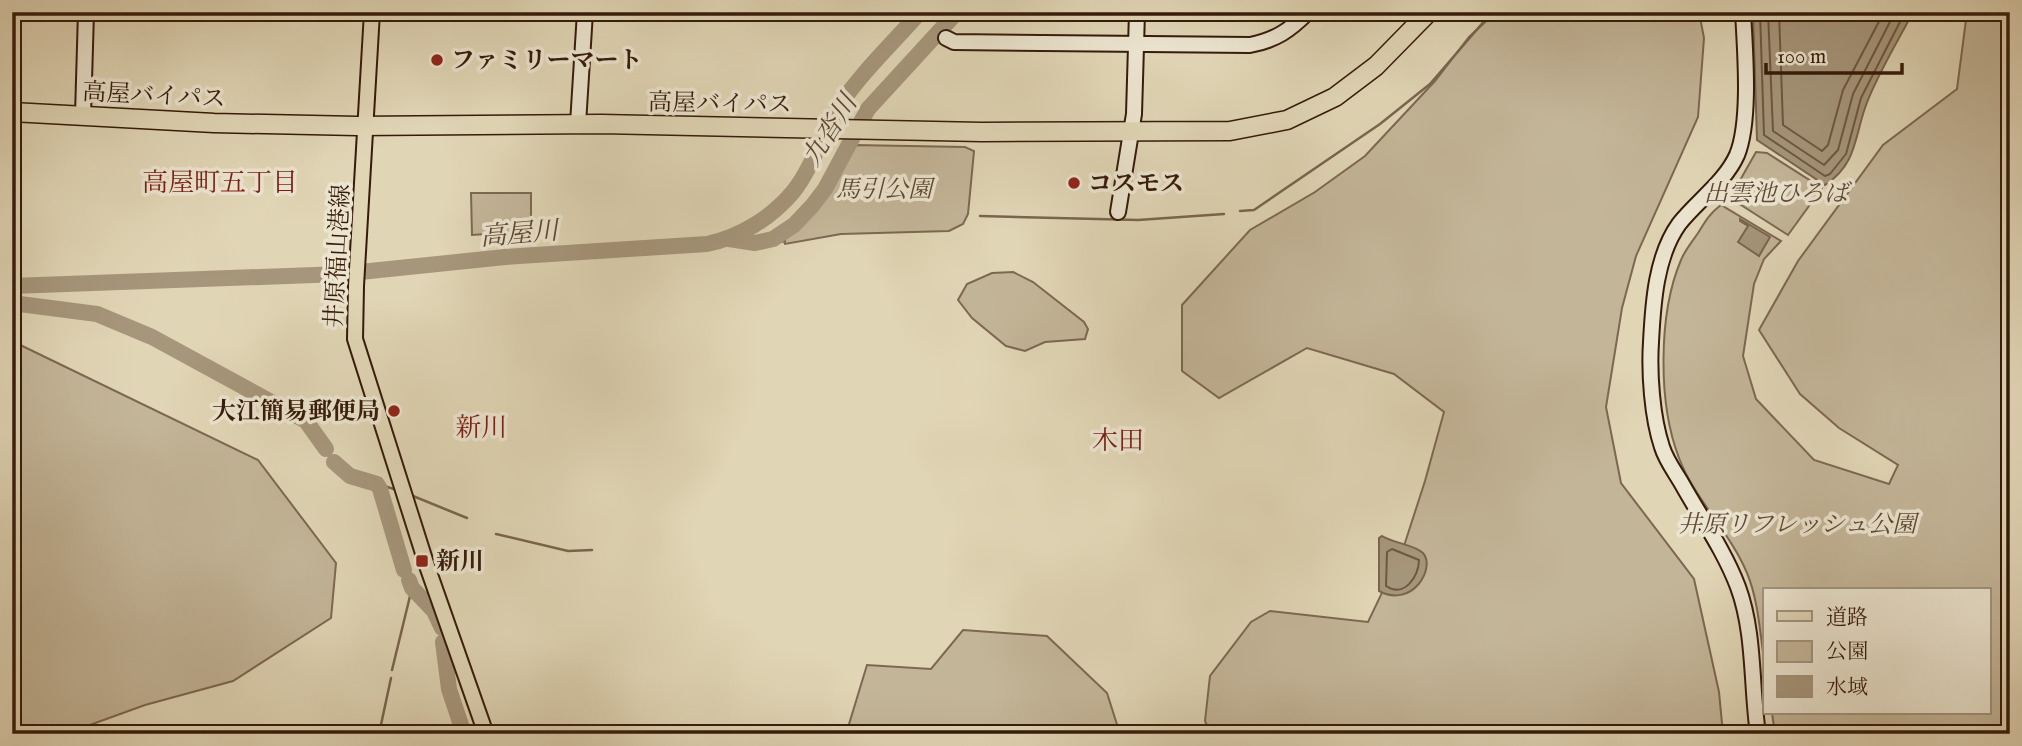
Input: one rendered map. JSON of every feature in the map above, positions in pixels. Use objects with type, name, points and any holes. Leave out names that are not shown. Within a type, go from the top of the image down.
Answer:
[{"type":"highway","name":"高屋バイパス","points":[[12,112],[214,123],[578,124],[869,131],[1230,131],[1287,120],[1358,82],[1429,12]]},
{"type":"main road","name":"井原福山港線","points":[[372,12],[354,324],[357,349],[427,566],[486,734]]},
{"type":"street","points":[[83,115],[86,12]]},
{"type":"street","points":[[578,124],[585,12]]},
{"type":"street","points":[[1118,212],[1132,132],[1137,12]]},
{"type":"street","points":[[946,38],[954,42],[1250,45],[1277,38],[1290,30],[1308,12]]},
{"type":"street","points":[[1743,12],[1745,95],[1738,152],[1728,170],[1679,225],[1671,239],[1657,286],[1651,343],[1651,377],[1662,447],[1725,558],[1739,591],[1746,615],[1758,734]]},
{"type":"green space","points":[[1496,12],[1699,12],[1704,38],[1698,117],[1636,256],[1622,308],[1606,407],[1621,483],[1694,579],[1719,692],[1723,734],[1211,734],[1205,721],[1210,676],[1251,622],[1270,611],[1368,622],[1403,549],[1444,412],[1394,374],[1307,348],[1219,398],[1182,371],[1182,305],[1250,230],[1315,192],[1365,156],[1435,81],[1469,37]]},
{"type":"green space","name":"井原リフレッシュ公園","points":[[1967,12],[2010,12],[2010,734],[1775,734],[1772,714],[1990,714],[1990,588],[1763,588],[1763,651],[1757,607],[1747,573],[1686,473],[1672,436],[1664,386],[1664,359],[1668,306],[1673,282],[1687,249],[1708,218],[1721,205],[1781,241],[1764,259],[1754,284],[1743,356],[1756,399],[1814,460],[1889,484],[1898,465],[1839,428],[1800,394],[1759,330],[1798,261],[1883,145],[1957,89]]},
{"type":"green space","name":"馬引公園","points":[[853,145],[965,147],[974,151],[968,214],[963,224],[949,231],[841,234],[785,244],[782,237],[815,208]]},
{"type":"green space","name":"出雲池ひろば","points":[[1756,152],[1767,153],[1822,188],[1788,235],[1730,198]]},
{"type":"green space","points":[[471,193],[531,193],[531,231],[472,235]]},
{"type":"green space","points":[[1013,272],[1033,282],[1084,322],[1088,329],[1085,339],[1045,342],[1025,351],[1006,346],[972,318],[958,300],[967,284],[992,273]]},
{"type":"green space","points":[[12,341],[258,460],[336,563],[331,618],[233,681],[145,705],[65,734],[12,734]]},
{"type":"green space","points":[[963,630],[1047,636],[1107,693],[1120,734],[846,734],[867,665],[931,669]]},
{"type":"water","points":[[1753,12],[1913,12],[1873,89],[1850,157],[1836,176],[1825,185],[1757,140]]},
{"type":"water","points":[[1740,219],[1770,237],[1759,256],[1738,242],[1748,226]]},
{"type":"water","points":[[1382,536],[1419,550],[1426,559],[1424,576],[1419,584],[1402,595],[1379,591],[1379,538]]},
{"type":"waterway","name":"高屋川","points":[[12,286],[341,274],[505,257],[719,241],[754,225],[775,210],[793,192],[848,93],[920,12]]},
{"type":"waterway","name":"九沓川","points":[[729,239],[755,243],[773,239],[794,225],[825,189],[868,109],[957,12]]},
{"type":"waterway","points":[[1240,211],[1254,210],[1380,124],[1430,84],[1492,12]]},
{"type":"waterway","points":[[980,216],[1138,220],[1224,214]]},
{"type":"waterway","name":"九沓川","points":[[764,242],[785,241]]},
{"type":"waterway","points":[[12,303],[97,314],[152,337],[306,421],[326,449]]},
{"type":"waterway","points":[[334,462],[350,476],[377,484],[404,570]]},
{"type":"waterway","points":[[377,484],[394,489]]},
{"type":"waterway","points":[[413,496],[467,518]]},
{"type":"waterway","points":[[496,534],[568,551],[592,550]]},
{"type":"waterway","points":[[409,580],[412,588],[434,611],[442,628]]},
{"type":"waterway","points":[[392,670],[412,588]]},
{"type":"waterway","points":[[443,642],[449,689],[464,734]]},
{"type":"waterway","points":[[379,734],[391,678]]},
{"type":"place","name":"ファミリーマート","points":[[437,60]]},
{"type":"place","name":"コスモス","points":[[1074,183]]},
{"type":"place","name":"大江簡易郵便局","points":[[394,411]]},
{"type":"place","name":"新川","points":[[422,561]]},
{"type":"district","name":"高屋町五丁目","points":[[220,182]]},
{"type":"district","name":"新川","points":[[481,427]]},
{"type":"district","name":"木田","points":[[1118,440]]}]
